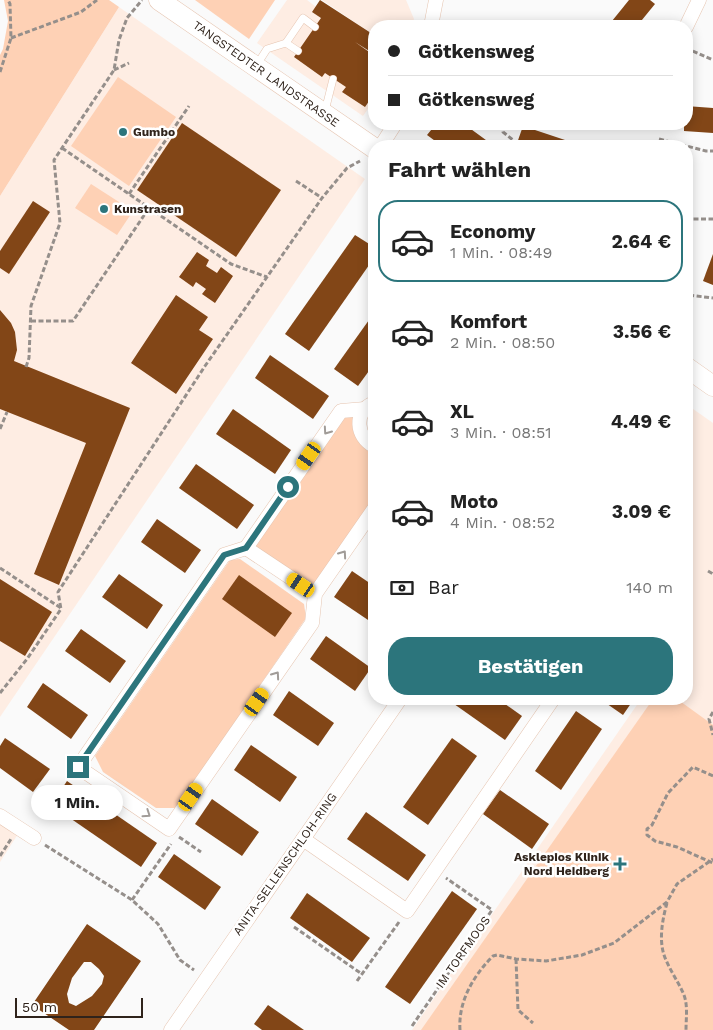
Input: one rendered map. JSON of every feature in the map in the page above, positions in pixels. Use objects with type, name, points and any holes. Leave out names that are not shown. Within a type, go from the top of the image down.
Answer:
[{"type":"street","name":"TANGSTEDTER LANDSTRASSE","points":[[159,0],[324,114],[368,151]]},
{"type":"street","points":[[432,20],[436,0]]},
{"type":"street","points":[[689,20],[699,0]]},
{"type":"street","points":[[693,372],[713,386]]},
{"type":"street","points":[[368,406],[341,411],[246,548],[224,555],[78,767],[169,829],[312,623],[315,594],[368,518]]},
{"type":"street","points":[[368,407],[360,415],[359,429],[368,443]]},
{"type":"street","points":[[246,548],[315,594]]},
{"type":"street","name":"ANITA-SELLENSCHLOH-RING","points":[[171,1030],[396,705]]},
{"type":"street","points":[[303,839],[407,912],[549,705]]},
{"type":"street","points":[[0,816],[34,838]]},
{"type":"lane","points":[[255,67],[267,49],[286,42],[303,18],[315,27]]},
{"type":"lane","points":[[286,42],[298,51]]},
{"type":"lane","points":[[324,114],[333,79]]},
{"type":"path","points":[[0,72],[11,38],[10,4],[8,0]]},
{"type":"path","points":[[11,38],[81,12],[98,0]]},
{"type":"path","points":[[26,367],[31,306],[60,223],[54,160],[114,70],[119,40],[128,18],[142,0]]},
{"type":"path","points":[[693,51],[713,60]]},
{"type":"path","points":[[114,70],[130,63]]},
{"type":"path","points":[[129,194],[141,180],[189,106]]},
{"type":"path","points":[[503,130],[513,140]]},
{"type":"path","points":[[659,139],[663,140]]},
{"type":"path","points":[[62,148],[231,264],[267,277]]},
{"type":"path","points":[[693,148],[713,151]]},
{"type":"path","points":[[0,693],[27,659],[62,609],[58,592],[205,366],[322,198],[347,168],[368,154]]},
{"type":"path","points":[[296,181],[322,198]]},
{"type":"path","points":[[30,321],[73,321],[149,208]]},
{"type":"path","points":[[693,220],[713,219]]},
{"type":"path","points":[[693,296],[713,298]]},
{"type":"path","points":[[0,429],[7,412]]},
{"type":"path","points":[[0,568],[62,609]]},
{"type":"path","points":[[708,571],[713,574]]},
{"type":"path","points":[[713,712],[709,719],[713,735]]},
{"type":"path","points":[[712,861],[677,846],[655,841],[647,835],[647,829],[652,825],[668,793],[693,767],[713,776]]},
{"type":"path","points":[[132,900],[176,834],[202,852]]},
{"type":"path","points":[[34,838],[132,900],[158,924],[180,960],[206,979]]},
{"type":"path","points":[[686,1030],[687,1008],[684,996],[665,959],[662,945],[663,917],[677,884],[712,861]]},
{"type":"path","name":"IM TORFMOOS","points":[[412,1026],[492,910],[436,870]]},
{"type":"path","points":[[460,1030],[459,1016],[463,1000],[487,962],[493,956],[546,961],[582,955],[606,946],[628,934],[653,912],[668,902]]},
{"type":"path","points":[[357,981],[399,922]]},
{"type":"path","points":[[294,927],[362,974]]},
{"type":"path","points":[[516,959],[518,1010],[533,1023]]},
{"type":"shaded area","points":[[4,0],[109,0],[119,7],[0,196],[0,55],[3,49],[8,21]]},
{"type":"shaded area","points":[[195,0],[275,0],[249,39]]},
{"type":"shaded area","points":[[287,0],[307,0],[316,7],[313,12],[368,50],[368,109],[363,116],[257,43]]},
{"type":"shaded area","points":[[322,0],[406,0],[414,20],[368,20],[368,31]]},
{"type":"shaded area","points":[[119,7],[365,179],[0,717],[0,196]]},
{"type":"shaded area","name":"Gumbo","points":[[118,77],[176,117],[129,186],[71,146]]},
{"type":"shaded area","name":"Kunstrasen","points":[[91,184],[133,211],[117,235],[75,208]]},
{"type":"shaded area","name":"Asklepios Klinik Nord Heidberg","points":[[693,409],[713,423],[713,1030],[412,1030],[637,705],[693,705]]},
{"type":"shaded area","points":[[358,413],[368,436],[368,506],[312,588],[254,548],[344,417]]},
{"type":"shaded area","points":[[240,559],[304,604],[306,618],[176,808],[156,808],[103,772],[95,756],[230,560]]},
{"type":"shaded area","name":"Asklepios Klinik Nord Heidberg","points":[[649,705],[685,705],[713,725],[713,1030],[421,1030]]},
{"type":"shaded area","points":[[0,823],[18,834],[0,862]]},
{"type":"building","points":[[320,0],[368,31],[368,50],[355,42],[368,51],[368,103],[365,107],[342,92],[346,87],[325,73],[322,77],[294,57],[321,18],[312,12]]},
{"type":"building","points":[[629,0],[650,0],[655,4],[642,20],[613,20]]},
{"type":"building","points":[[693,107],[713,108],[713,133],[684,131],[693,130]]},
{"type":"building","points":[[182,123],[281,190],[236,257],[137,190]]},
{"type":"building","points":[[431,130],[472,130],[486,140],[434,140],[427,135]]},
{"type":"building","points":[[522,130],[535,130],[565,140],[518,140]]},
{"type":"building","points":[[33,201],[50,212],[9,274],[0,268],[0,251]]},
{"type":"building","points":[[355,235],[368,243],[368,267],[309,351],[285,334]]},
{"type":"building","points":[[197,252],[209,260],[206,266],[217,273],[221,267],[233,276],[215,303],[202,294],[206,289],[196,282],[193,287],[179,277]]},
{"type":"building","points":[[713,254],[713,285],[703,281]]},
{"type":"building","points":[[176,295],[208,317],[199,330],[213,339],[176,394],[131,363]]},
{"type":"building","points":[[0,310],[11,323],[15,332],[17,350],[14,361],[130,408],[59,585],[34,574],[86,443],[0,409]]},
{"type":"building","points":[[368,321],[368,372],[358,386],[334,369]]},
{"type":"building","points":[[270,355],[329,396],[313,419],[255,378]]},
{"type":"building","points":[[233,409],[291,450],[275,474],[216,434]]},
{"type":"building","points":[[196,464],[254,505],[237,529],[179,488]]},
{"type":"building","points":[[157,519],[201,550],[185,573],[141,542]]},
{"type":"building","points":[[352,571],[368,582],[368,620],[334,597]]},
{"type":"building","points":[[119,574],[163,605],[147,629],[102,597]]},
{"type":"building","points":[[239,575],[292,613],[275,637],[222,599]]},
{"type":"building","points":[[0,579],[52,612],[25,656],[0,641]]},
{"type":"building","points":[[81,629],[126,661],[110,683],[65,651]]},
{"type":"building","points":[[326,636],[368,666],[368,672],[355,691],[310,659]]},
{"type":"building","points":[[43,683],[88,715],[71,739],[27,707]]},
{"type":"building","points":[[289,691],[334,723],[318,746],[273,715]]},
{"type":"building","points":[[455,705],[506,705],[522,716],[505,740]]},
{"type":"building","points":[[609,705],[630,705],[623,715]]},
{"type":"building","points":[[576,711],[602,729],[561,790],[535,771]]},
{"type":"building","points":[[5,738],[50,769],[33,792],[0,768],[0,746]]},
{"type":"building","points":[[452,738],[477,756],[428,825],[403,807]]},
{"type":"building","points":[[251,745],[297,777],[280,802],[234,770]]},
{"type":"building","points":[[67,781],[157,843],[141,867],[51,805]]},
{"type":"building","points":[[500,790],[549,824],[532,849],[483,814]]},
{"type":"building","points":[[212,799],[259,832],[242,856],[195,824]]},
{"type":"building","points":[[366,812],[426,855],[408,881],[347,839]]},
{"type":"building","points":[[174,854],[221,887],[205,910],[158,877]]},
{"type":"building","points":[[452,891],[477,909],[410,1004],[385,987]]},
{"type":"building","points":[[307,893],[370,938],[352,962],[290,918]]},
{"type":"building","points":[[87,924],[141,961],[94,1030],[69,1030],[32,1005]],"holes":[[[84,962],[91,962],[104,976],[102,984],[92,996],[76,1006],[69,1003],[67,994],[72,978]]]},
{"type":"building","points":[[268,1005],[304,1030],[262,1030],[254,1024]]},
{"type":"place","name":"Gumbo","points":[[123,132]]},
{"type":"place","name":"Kunstrasen","points":[[104,209]]},
{"type":"place","name":"Asklepios Klinik Nord Heidberg","points":[[620,864]]},
{"type":"route","points":[[78,767],[224,555],[246,548],[288,487]]}]
